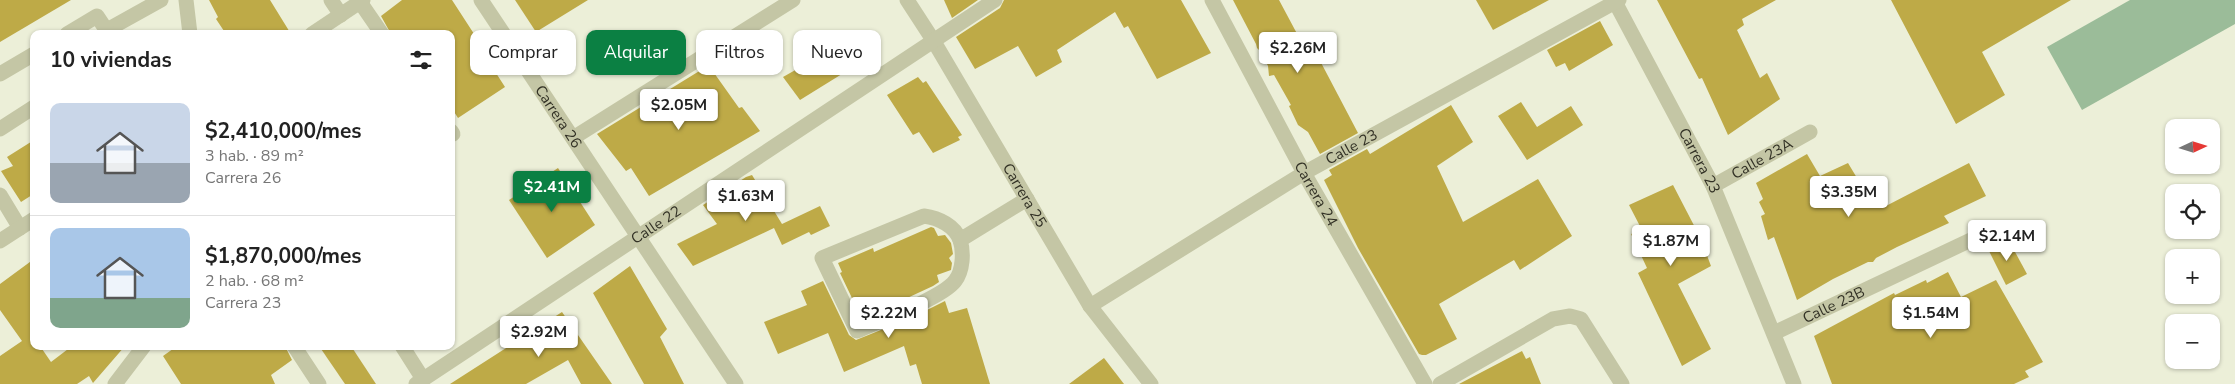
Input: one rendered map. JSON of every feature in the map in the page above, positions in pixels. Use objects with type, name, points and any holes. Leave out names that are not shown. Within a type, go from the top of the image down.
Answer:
[{"type":"street","points":[[111,30],[161,0]]},
{"type":"street","points":[[186,0],[190,30]]},
{"type":"street","points":[[331,0],[341,15]]},
{"type":"street","name":"Carrera 26","points":[[481,0],[736,384]]},
{"type":"street","points":[[573,138],[793,0]]},
{"type":"street","name":"Carrera 25","points":[[907,0],[933,40],[1090,306],[1151,384]]},
{"type":"street","name":"Calle 22","points":[[419,382],[994,0]]},
{"type":"street","name":"Carrera 24","points":[[1212,0],[1304,173],[1425,384]]},
{"type":"street","points":[[318,30],[361,1],[379,30]]},
{"type":"street","name":"Calle 23","points":[[1090,306],[1304,173],[1616,1]]},
{"type":"street","name":"Carrera 23","points":[[1616,1],[1713,186],[1794,384]]},
{"type":"street","points":[[74,30],[97,16],[107,30]]},
{"type":"street","points":[[0,74],[30,56]]},
{"type":"street","points":[[0,129],[30,110]]},
{"type":"street","name":"Calle 23A","points":[[1713,186],[1810,132]]},
{"type":"street","points":[[0,195],[20,228]]},
{"type":"street","points":[[960,240],[1027,199]]},
{"type":"street","points":[[924,216],[935,218],[952,227],[960,240],[962,265],[950,286],[930,298],[857,331],[822,258],[924,216]]},
{"type":"street","points":[[0,241],[30,222]]},
{"type":"street","name":"Calle 23B","points":[[1774,334],[1975,238]]},
{"type":"street","points":[[1440,384],[1553,319],[1570,316],[1581,319],[1622,384]]},
{"type":"street","points":[[121,382],[141,350]]},
{"type":"street","points":[[297,350],[318,384]]},
{"type":"street","points":[[404,350],[419,382]]},
{"type":"green space","points":[[2130,0],[2235,0],[2235,24],[2082,110],[2047,47]]},
{"type":"building","points":[[0,0],[71,0],[0,42]]},
{"type":"building","points":[[209,0],[270,0],[289,30],[223,30],[216,19],[218,17]]},
{"type":"building","points":[[402,0],[452,0],[471,30],[470,75],[497,75],[505,87],[458,118],[455,113],[455,30],[389,30],[381,16]]},
{"type":"building","points":[[515,0],[588,0],[539,30],[535,30]]},
{"type":"building","points":[[944,0],[978,0],[952,18]]},
{"type":"building","points":[[1004,0],[1181,0],[1211,53],[1157,79],[1128,26],[1124,28],[1115,12],[1057,50],[1062,62],[1036,77],[1018,46],[975,69],[956,37],[1000,8]]},
{"type":"building","points":[[1233,0],[1279,0],[1310,58],[1317,55],[1358,133],[1320,154],[1308,132],[1298,125],[1289,106],[1291,105],[1274,75],[1269,76],[1268,66]]},
{"type":"building","points":[[1476,0],[1549,0],[1493,30]]},
{"type":"building","points":[[1657,0],[1776,0],[1742,19],[1744,25],[1737,30],[1760,78],[1767,73],[1780,99],[1728,135],[1702,78],[1699,79]]},
{"type":"building","points":[[1891,0],[2071,0],[1982,52],[2005,95],[1956,124]]},
{"type":"building","points":[[1600,21],[1613,45],[1569,71],[1565,63],[1556,67],[1547,50]]},
{"type":"building","points":[[793,71],[793,75],[840,75],[800,100],[783,77]]},
{"type":"building","points":[[696,73],[696,75],[716,75],[739,108],[742,107],[760,131],[649,196],[631,168],[626,171],[597,134]]},
{"type":"building","points":[[918,77],[923,83],[926,81],[962,135],[958,137],[960,140],[933,153],[919,132],[913,135],[887,95]]},
{"type":"building","points":[[1521,102],[1537,127],[1571,106],[1583,125],[1527,160],[1498,116]]},
{"type":"building","points":[[1451,105],[1473,142],[1437,166],[1463,222],[1538,179],[1572,236],[1520,270],[1514,260],[1439,304],[1457,339],[1426,355],[1422,355],[1419,354],[1358,248],[1324,180],[1332,175],[1329,170],[1367,149],[1370,154]]},
{"type":"building","points":[[30,143],[30,196],[21,202],[1,171],[13,166],[7,157]]},
{"type":"building","points":[[1807,154],[1820,176],[1848,163],[1863,188],[1869,185],[1884,207],[1969,163],[1986,196],[1944,216],[1949,223],[1897,247],[1876,258],[1873,262],[1868,262],[1833,279],[1797,300],[1774,237],[1768,240],[1761,216],[1765,214],[1759,202],[1763,199],[1756,183]]},
{"type":"building","points":[[558,168],[595,225],[547,258],[509,200]]},
{"type":"building","points":[[752,175],[782,224],[820,206],[830,226],[811,235],[809,232],[782,245],[774,228],[693,266],[677,244],[717,224],[703,205]]},
{"type":"building","points":[[1673,185],[1700,237],[1711,266],[1678,284],[1711,349],[1682,366],[1638,273],[1647,268],[1631,234],[1642,230],[1629,205]]},
{"type":"building","points":[[931,227],[934,228],[938,236],[945,235],[951,243],[953,254],[949,258],[952,263],[951,270],[937,275],[939,282],[933,286],[862,319],[840,273],[842,272],[838,263],[873,248],[874,252]]},
{"type":"building","points":[[2008,239],[2027,274],[2006,285],[1988,249]]},
{"type":"building","points":[[30,262],[30,350],[43,350],[51,362],[67,350],[122,350],[93,383],[89,376],[77,384],[0,384],[0,356],[22,341],[0,310],[0,284]]},
{"type":"building","points":[[630,266],[667,329],[660,337],[684,384],[644,384],[593,293]]},
{"type":"building","points":[[1948,272],[1961,297],[1996,280],[2043,362],[2025,371],[2029,377],[2014,384],[1832,384],[1814,336],[1894,293],[1895,295],[1926,280],[1927,283]]},
{"type":"building","points":[[823,281],[849,335],[856,340],[913,317],[945,301],[949,313],[967,308],[990,384],[922,384],[916,364],[910,366],[904,346],[844,372],[828,333],[778,354],[764,322],[807,305],[801,291]]},
{"type":"building","points":[[562,312],[612,384],[581,384],[568,360],[526,384],[450,384]]},
{"type":"building","points":[[171,350],[287,350],[292,360],[271,375],[275,384],[181,384],[163,356]]},
{"type":"building","points":[[322,350],[354,350],[376,384],[345,384]]},
{"type":"building","points":[[1522,351],[1526,359],[1530,357],[1541,384],[1459,384]]},
{"type":"building","points":[[1104,358],[1124,384],[1069,384]]}]
